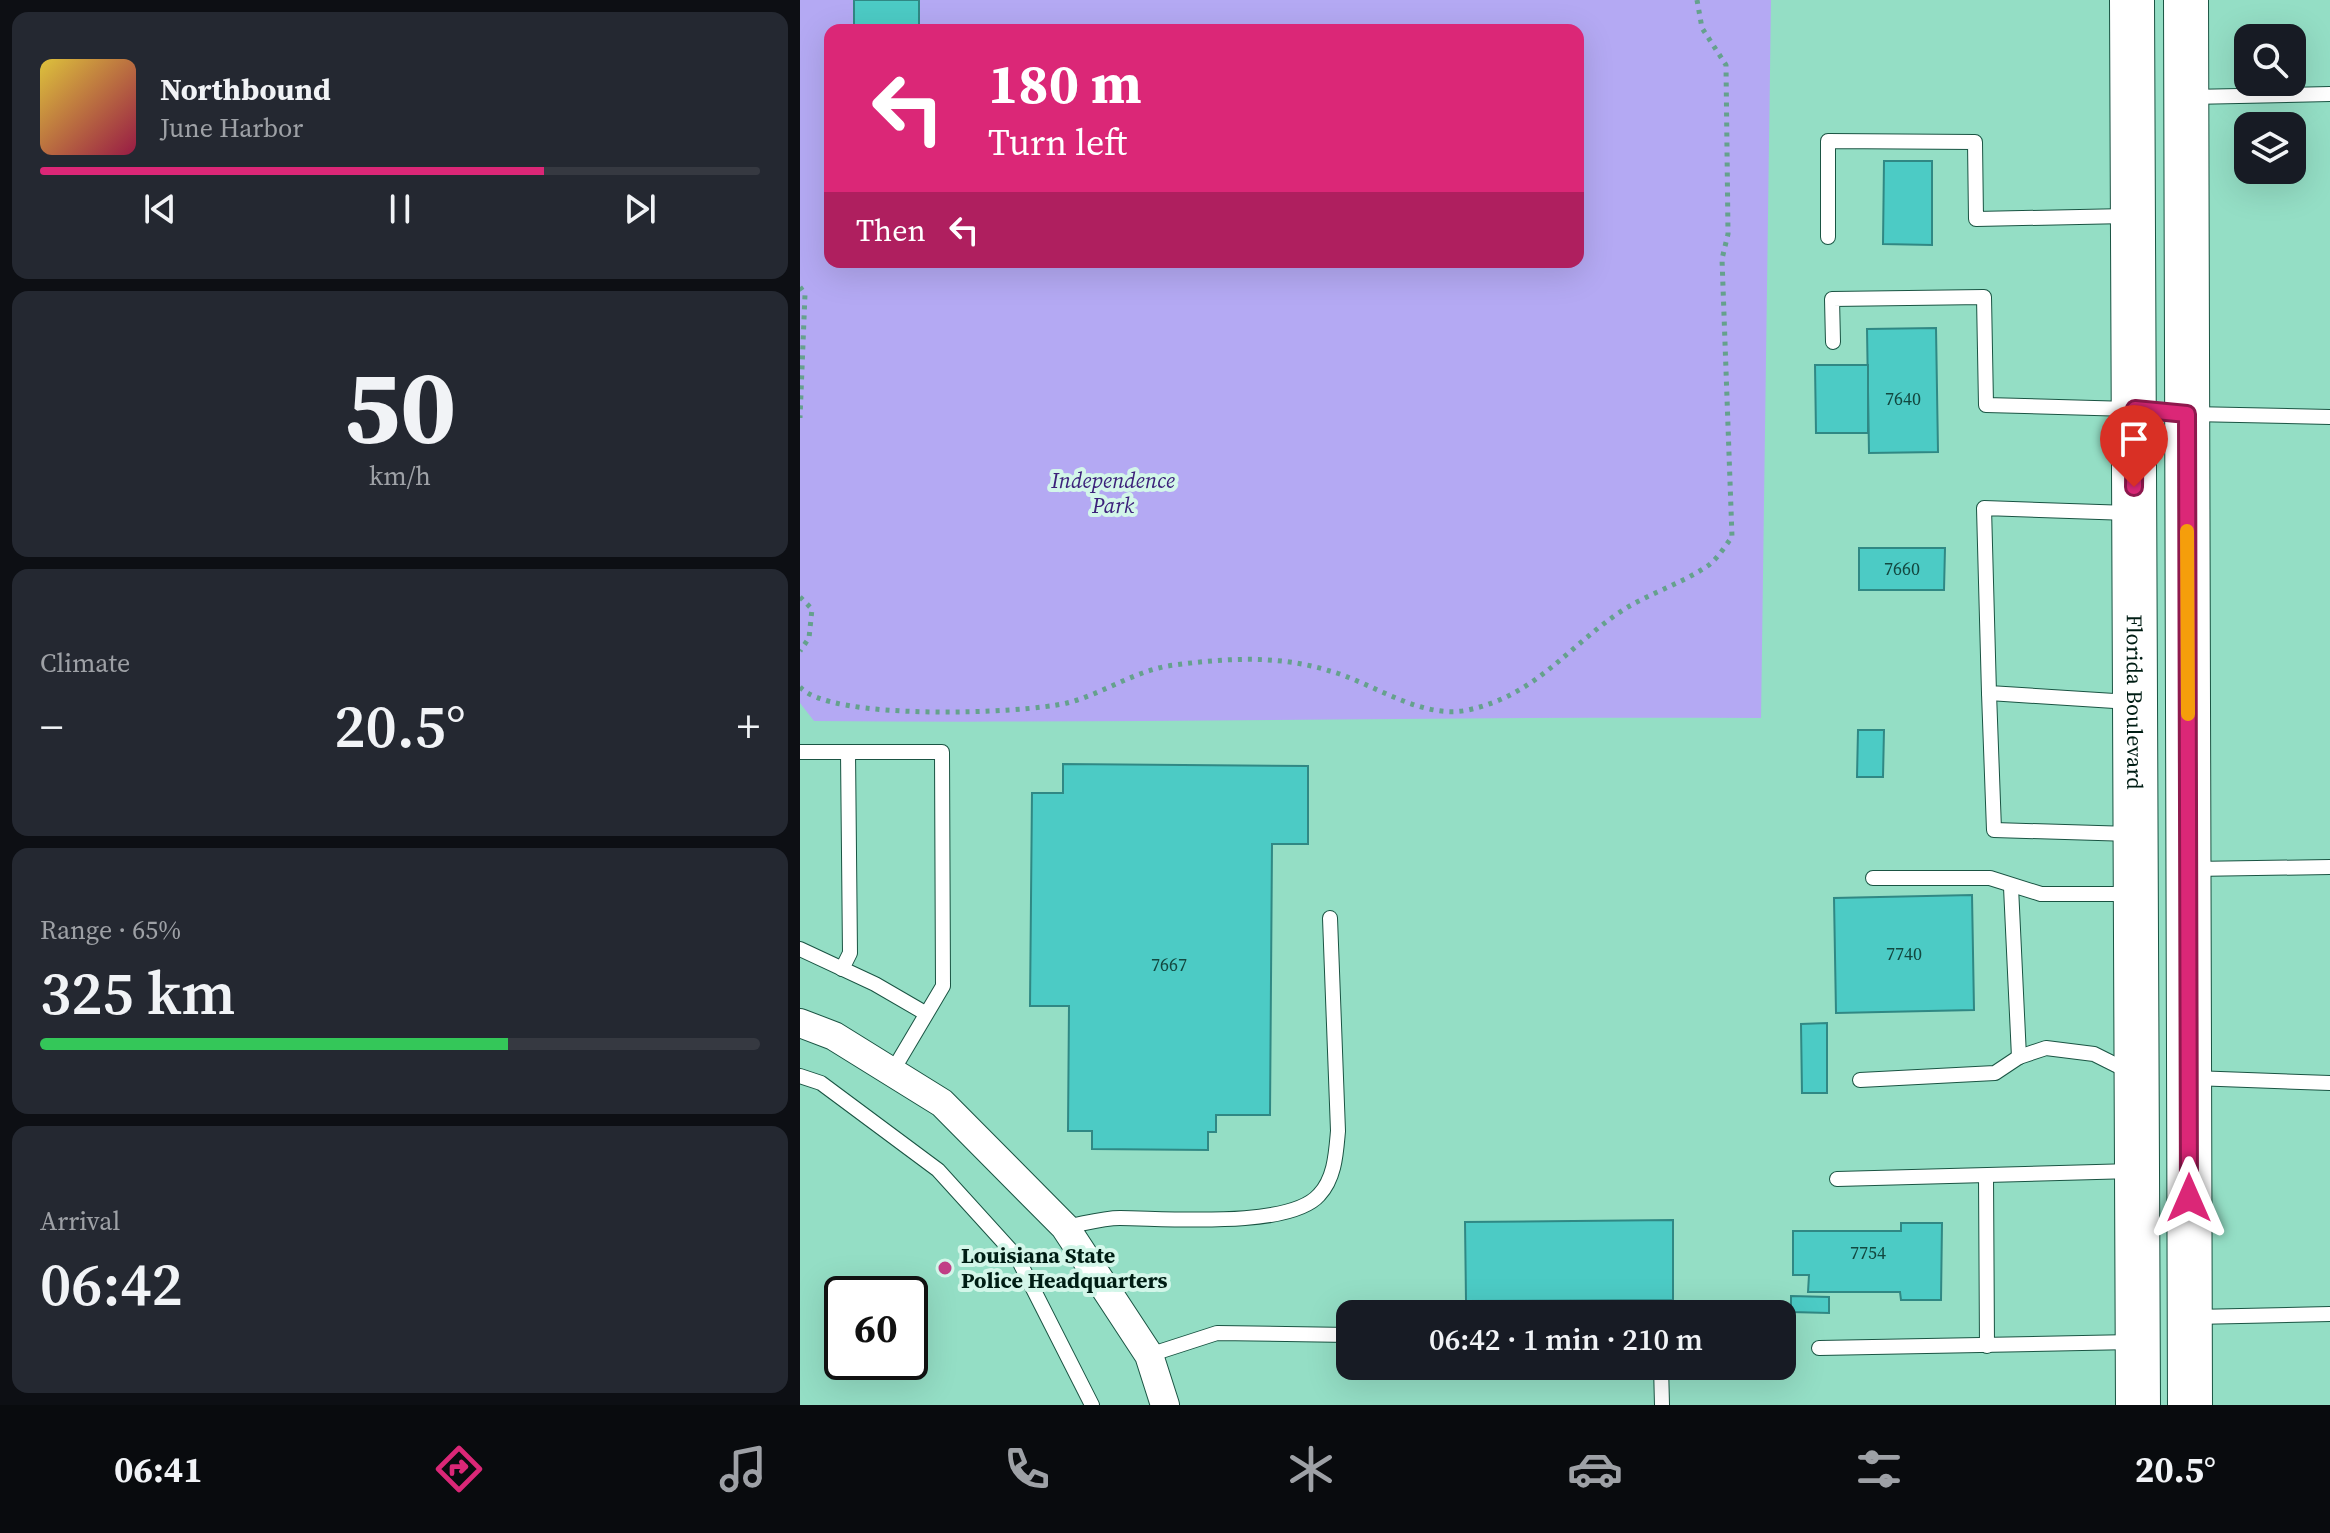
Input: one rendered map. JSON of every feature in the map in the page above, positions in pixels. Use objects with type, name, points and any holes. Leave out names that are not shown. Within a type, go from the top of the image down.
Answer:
[{"type":"main road","name":"Florida Boulevard","points":[[2132,0],[2138,1405]]},
{"type":"main road","points":[[2186,0],[2190,1405]]},
{"type":"main road","points":[[2135,409],[2187,414]]},
{"type":"main road","points":[[2136,1074],[2188,1078]]},
{"type":"street","points":[[800,1023],[834,1036],[942,1103],[1065,1227],[1149,1355],[1165,1405]]},
{"type":"lane","points":[[2186,98],[2330,94]]},
{"type":"lane","points":[[1828,237],[1828,141],[1975,142],[1976,219],[2133,216]]},
{"type":"lane","points":[[1833,342],[1832,299],[1984,297],[1986,405],[2135,409]]},
{"type":"lane","points":[[2187,414],[2330,417]]},
{"type":"lane","points":[[2134,513],[1984,508],[1994,830],[2135,834]]},
{"type":"lane","points":[[1989,693],[2134,702]]},
{"type":"lane","points":[[800,752],[942,752],[943,986],[892,1072]]},
{"type":"lane","points":[[842,969],[850,953],[848,752]]},
{"type":"lane","points":[[2188,869],[2330,867]]},
{"type":"lane","points":[[1873,878],[1990,878],[2041,894],[2135,894]]},
{"type":"lane","points":[[2011,887],[2019,1057]]},
{"type":"lane","points":[[1065,1227],[1117,1218],[1165,1221],[1256,1217],[1292,1211],[1319,1196],[1335,1164],[1338,1131],[1330,918]]},
{"type":"lane","points":[[800,949],[925,1013]]},
{"type":"lane","points":[[1860,1080],[1995,1073],[2019,1057],[2046,1048],[2094,1054],[2136,1074]]},
{"type":"lane","points":[[800,1076],[821,1083],[938,1170],[1017,1257],[1092,1405]]},
{"type":"lane","points":[[2188,1078],[2330,1083]]},
{"type":"lane","points":[[1837,1179],[2136,1171]]},
{"type":"lane","points":[[1986,1176],[1987,1346]]},
{"type":"lane","points":[[2189,1318],[2330,1314]]},
{"type":"lane","points":[[1149,1355],[1217,1333],[1336,1335]]},
{"type":"lane","points":[[1819,1348],[2137,1341]]},
{"type":"lane","points":[[1661,1380],[1662,1405]]},
{"type":"path","points":[[800,687],[832,702],[954,715],[1066,703],[1171,665],[1250,658],[1284,659],[1330,670],[1418,705],[1465,711],[1511,697],[1541,678],[1622,611],[1711,564],[1732,537],[1722,259],[1728,234],[1726,65],[1702,28],[1697,0]]},
{"type":"path","points":[[800,287],[805,294],[800,418]]},
{"type":"path","points":[[800,597],[812,609],[809,638],[800,651]]},
{"type":"green space","name":"Independence Park","points":[[800,0],[1771,0],[1761,718],[814,721],[800,703]]},
{"type":"building","points":[[854,0],[919,0],[919,24],[854,24]]},
{"type":"building","points":[[1884,161],[1932,161],[1932,245],[1883,244]]},
{"type":"building","points":[[1936,328],[1938,452],[1869,453],[1867,329]]},
{"type":"building","points":[[1815,365],[1868,365],[1868,433],[1816,433]]},
{"type":"building","points":[[1859,548],[1945,548],[1944,590],[1859,590]]},
{"type":"building","points":[[1858,730],[1884,730],[1883,777],[1857,777]]},
{"type":"building","points":[[1063,764],[1308,766],[1308,844],[1272,844],[1270,1115],[1216,1115],[1216,1132],[1208,1132],[1208,1150],[1092,1149],[1092,1131],[1068,1131],[1069,1006],[1030,1006],[1032,793],[1063,793]]},
{"type":"building","points":[[1972,895],[1974,1010],[1836,1013],[1834,898]]},
{"type":"building","points":[[1827,1023],[1827,1093],[1802,1093],[1801,1024]]},
{"type":"building","points":[[1673,1220],[1673,1300],[1466,1300],[1465,1222]]},
{"type":"building","points":[[1901,1223],[1942,1223],[1941,1300],[1901,1300],[1900,1292],[1808,1292],[1809,1275],[1793,1275],[1793,1231],[1901,1231]]},
{"type":"building","points":[[1791,1296],[1829,1297],[1829,1313],[1796,1312],[1796,1300],[1791,1300]]},
{"type":"slow traffic","points":[[2187,531],[2188,714]]},
{"type":"place","name":"Louisiana State Police Headquarters","points":[[945,1268]]},
{"type":"route","points":[[2134,487],[2135,409],[2187,414],[2189,1198]]}]
